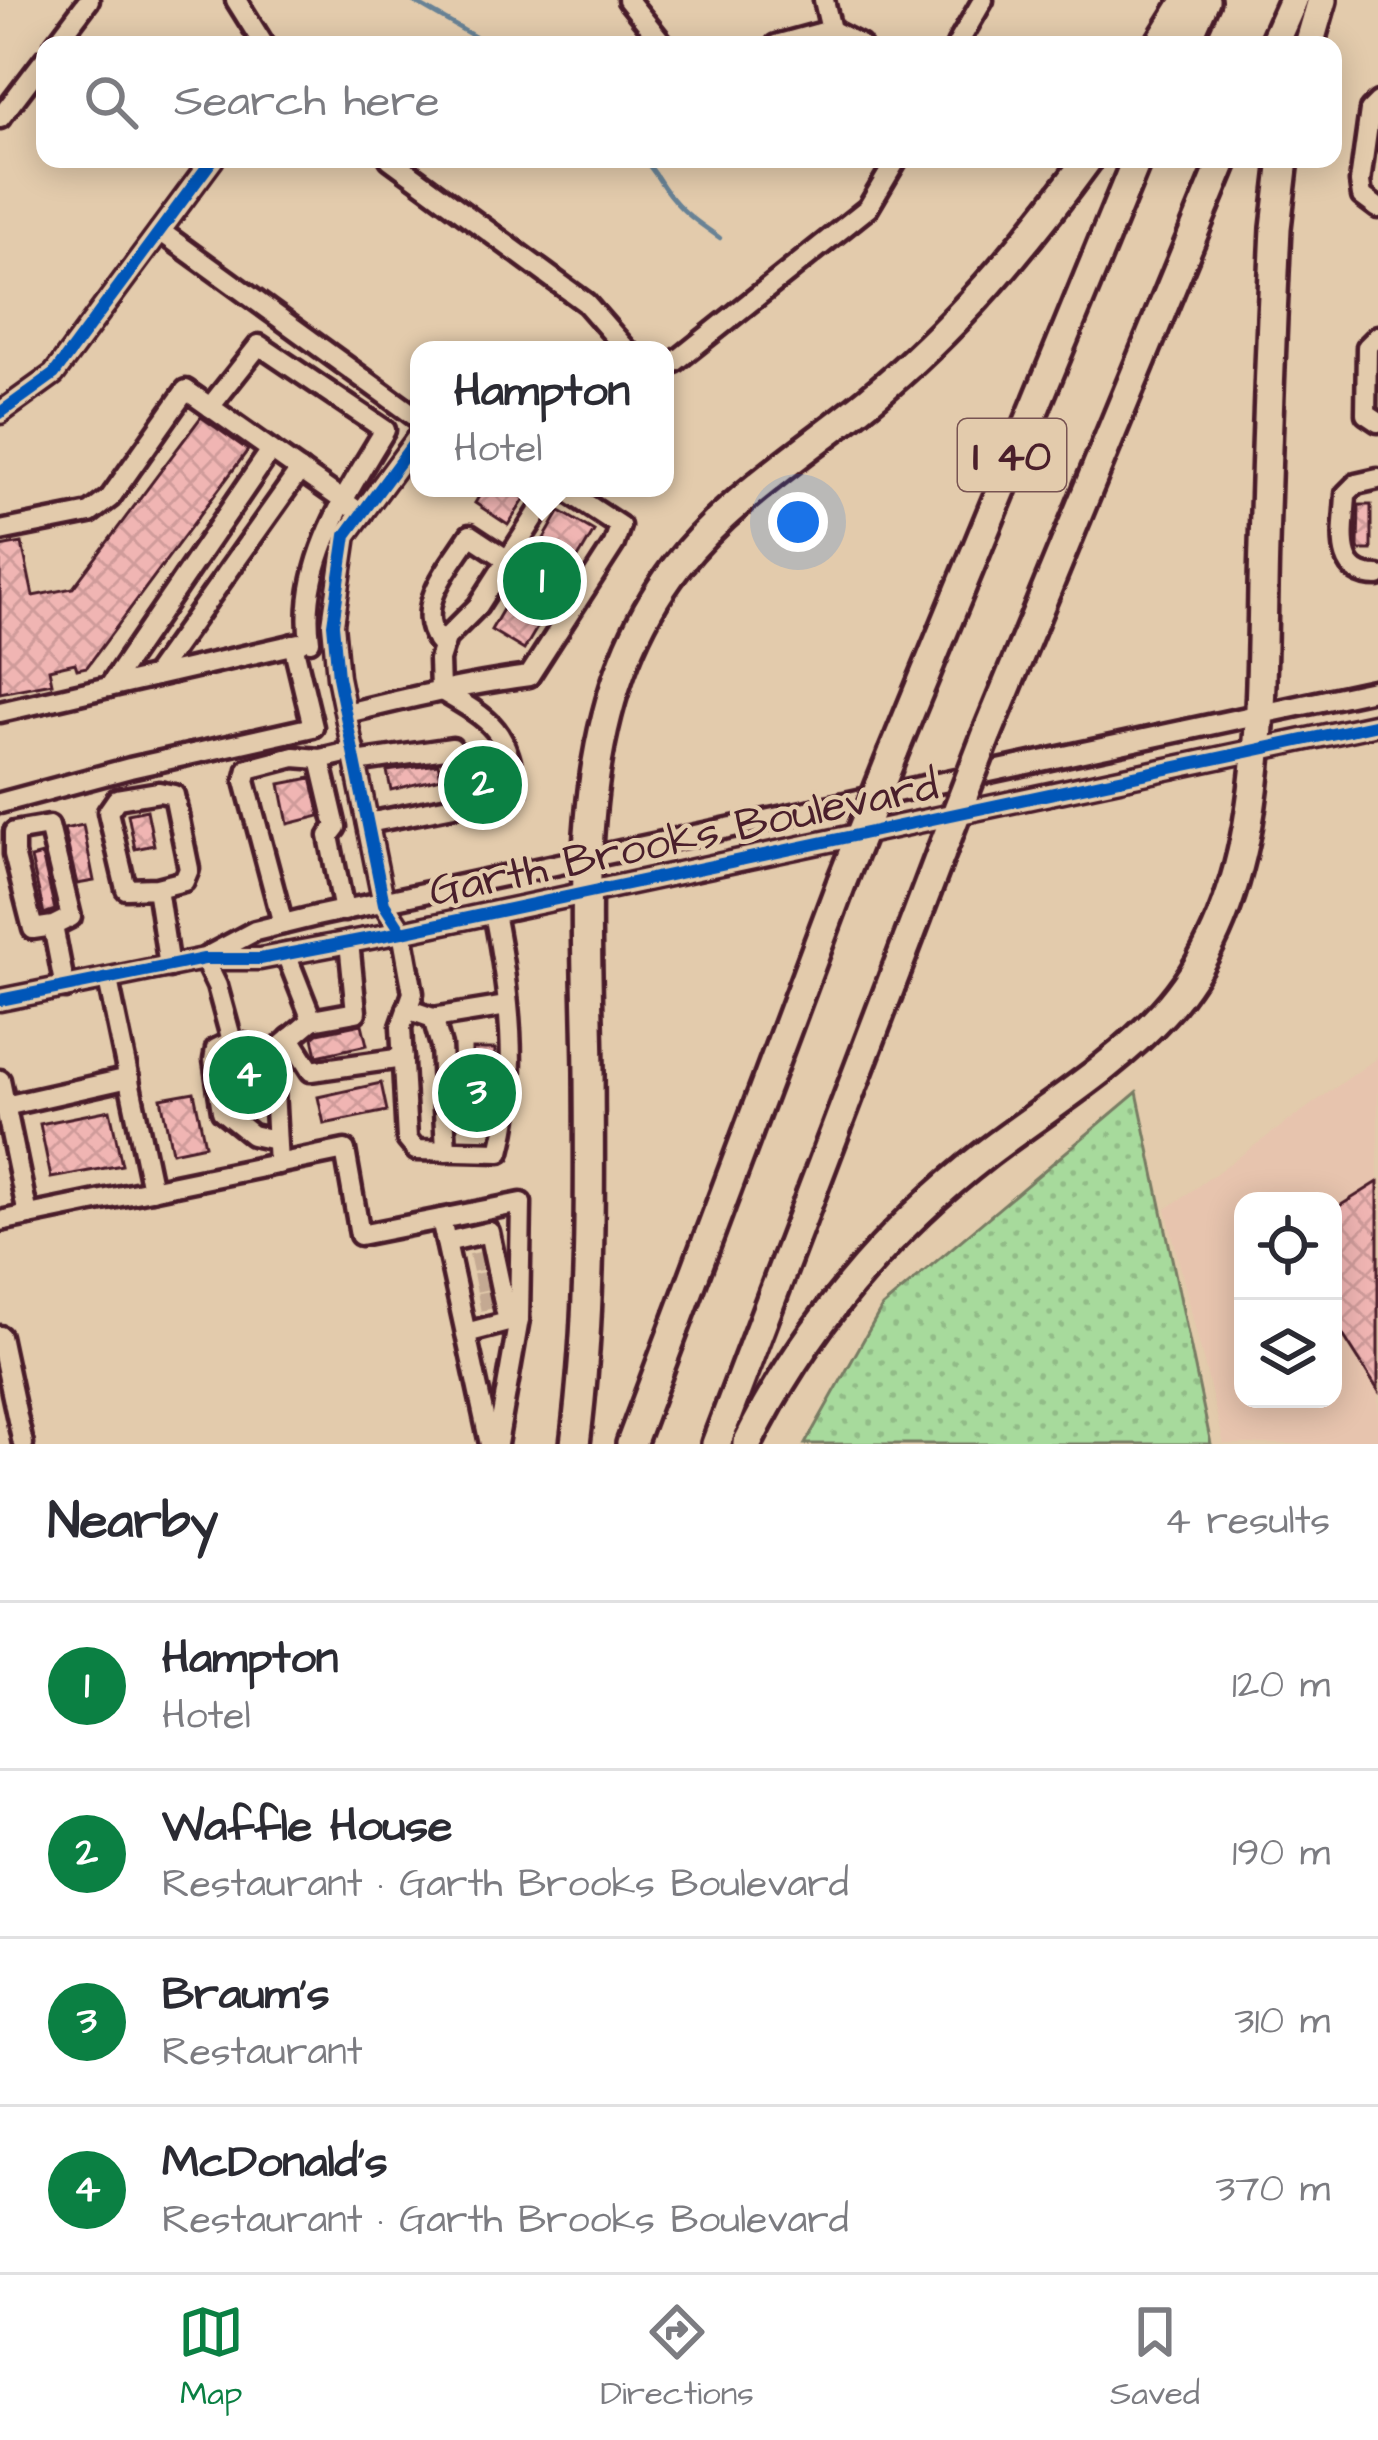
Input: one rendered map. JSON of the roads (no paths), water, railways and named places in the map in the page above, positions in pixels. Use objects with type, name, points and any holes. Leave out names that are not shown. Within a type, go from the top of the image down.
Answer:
[{"type":"highway","points":[[1165,36],[1187,0]]},
{"type":"highway","points":[[1189,36],[1205,0]]},
{"type":"highway","points":[[1277,36],[1293,0]]},
{"type":"highway","points":[[1312,36],[1322,0]]},
{"type":"highway","points":[[575,1444],[590,1256],[589,858],[598,754],[630,642],[654,597],[681,561],[716,525],[872,397],[996,279],[1081,168]]},
{"type":"highway","name":"I 40","points":[[631,1444],[892,753],[1133,168]]},
{"type":"highway","name":"I 40","points":[[716,1444],[987,734],[1220,168]]},
{"type":"highway","points":[[747,1444],[809,1336],[889,1241],[982,1157],[1141,1036],[1182,989],[1219,926],[1241,859],[1256,750],[1272,314],[1283,168]]},
{"type":"street","points":[[62,36],[89,0]]},
{"type":"street","points":[[236,0],[258,36]]},
{"type":"street","points":[[628,0],[657,36]]},
{"type":"street","points":[[824,0],[831,30]]},
{"type":"street","points":[[962,36],[983,0]]},
{"type":"street","points":[[809,36],[831,30],[843,36]]},
{"type":"street","points":[[0,118],[36,70]]},
{"type":"street","points":[[1378,102],[1370,110],[1360,182],[1362,196],[1378,208]]},
{"type":"street","points":[[0,413],[54,374],[206,168]]},
{"type":"street","points":[[402,168],[586,303],[619,341]]},
{"type":"street","points":[[674,362],[868,208],[892,168]]},
{"type":"street","points":[[160,231],[410,412]]},
{"type":"street","points":[[1378,336],[1367,347],[1366,414],[1378,422]]},
{"type":"street","points":[[0,803],[313,727],[301,643],[315,572],[342,500],[385,430],[259,346],[210,407]]},
{"type":"street","points":[[0,531],[90,512],[110,498],[186,390],[362,514]]},
{"type":"street","points":[[410,448],[346,535],[334,635],[384,904],[402,932],[413,993],[401,1027],[407,1139],[416,1150],[500,1152],[510,1079],[505,967],[494,913]]},
{"type":"street","points":[[109,687],[271,450]]},
{"type":"street","points":[[154,676],[300,470]]},
{"type":"street","points":[[1378,478],[1356,484],[1346,494],[1344,554],[1351,570],[1378,576]]},
{"type":"street","points":[[440,691],[442,646],[456,625],[478,606],[550,497]]},
{"type":"street","points":[[347,713],[529,676],[614,544],[620,526],[580,497]]},
{"type":"street","points":[[442,646],[430,625],[430,599],[470,535],[508,560]]},
{"type":"street","points":[[0,712],[334,635]]},
{"type":"street","name":"Garth Brooks Boulevard","points":[[0,1000],[204,958],[255,931],[284,924],[1378,689]]},
{"type":"street","points":[[440,691],[487,718],[510,752],[516,794]]},
{"type":"street","name":"Garth Brooks Boulevard","points":[[204,958],[260,959],[402,932],[1378,724]]},
{"type":"street","points":[[284,924],[245,781],[248,769],[294,757],[452,748],[462,764],[464,790],[454,806],[368,823]]},
{"type":"street","points":[[320,759],[336,827],[329,836],[344,911]]},
{"type":"street","points":[[159,792],[174,795],[189,869],[184,881],[157,888],[126,889],[108,812],[117,799],[159,792]]},
{"type":"street","points":[[52,924],[14,854],[14,832],[49,826],[52,924],[65,988]]},
{"type":"street","points":[[157,888],[169,967]]},
{"type":"street","points":[[272,1052],[312,1020],[356,1012],[350,942]]},
{"type":"street","points":[[286,954],[312,1020]]},
{"type":"street","points":[[204,958],[232,1041]]},
{"type":"street","points":[[108,980],[152,1190]]},
{"type":"street","points":[[407,1009],[433,1018],[507,1006]]},
{"type":"street","points":[[433,1018],[441,1046],[446,1151]]},
{"type":"street","points":[[290,1038],[310,1071],[403,1058]]},
{"type":"street","points":[[272,1052],[232,1041],[216,1049],[214,1060],[222,1112],[252,1136],[275,1140]]},
{"type":"street","points":[[272,1052],[278,1163]]},
{"type":"street","points":[[5,1106],[129,1078]]},
{"type":"street","points":[[0,1080],[28,1215]]},
{"type":"street","points":[[0,1221],[345,1150],[360,1235],[520,1203],[513,1320],[493,1444]]},
{"type":"street","points":[[441,1219],[446,1242],[513,1320]]},
{"type":"street","points":[[446,1242],[489,1232],[466,1333],[493,1444]]},
{"type":"street","points":[[466,1333],[513,1320]]},
{"type":"street","points":[[0,1336],[7,1401],[22,1444]]},
{"type":"waterway","points":[[411,0],[473,36]]},
{"type":"waterway","points":[[651,168],[678,205],[720,238]]},
{"type":"tunnel","points":[[471,1263],[485,1260]]},
{"type":"tunnel","points":[[475,1283],[489,1280]]},
{"type":"tunnel","points":[[479,1302],[494,1299]]},
{"type":"place","name":"Hampton","points":[[542,581]]},
{"type":"place","name":"Waffle House","points":[[483,785]]},
{"type":"place","name":"McDonald's","points":[[248,1075]]},
{"type":"place","name":"Braum's","points":[[477,1093]]}]
